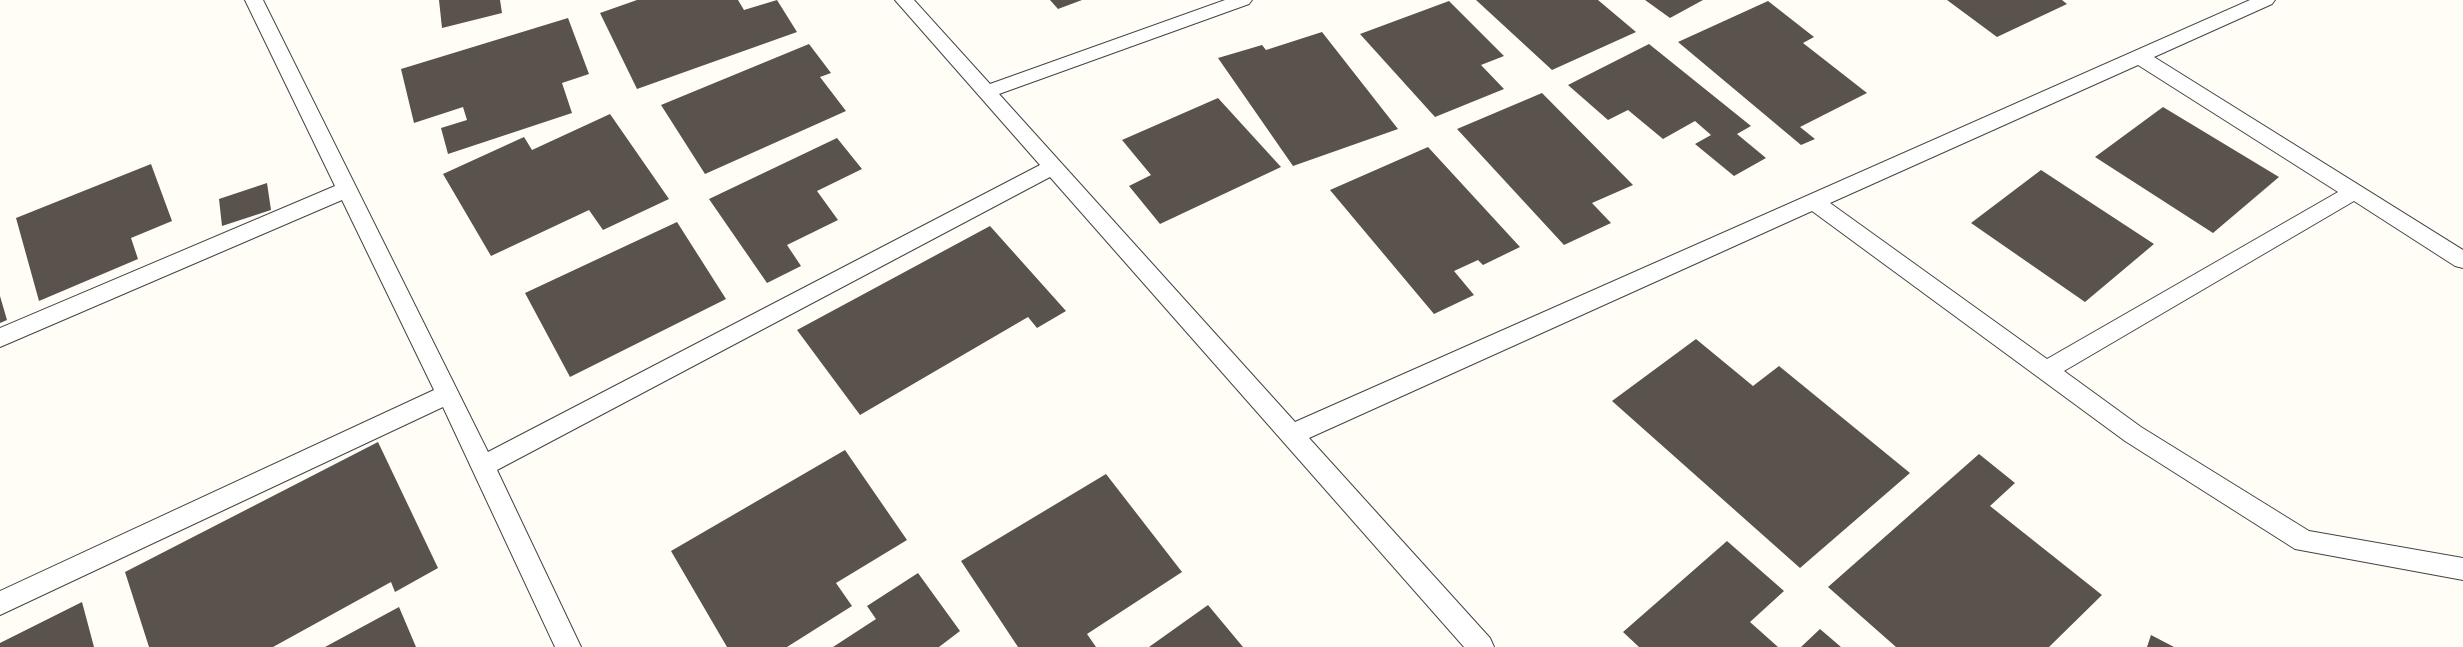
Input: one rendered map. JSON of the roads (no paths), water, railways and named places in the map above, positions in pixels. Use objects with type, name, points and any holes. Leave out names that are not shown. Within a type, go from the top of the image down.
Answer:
[{"type":"street","points":[[254,0],[483,466],[568,647]]},
{"type":"street","points":[[904,0],[1480,647]]},
{"type":"street","points":[[986,92],[1243,0]]},
{"type":"street","points":[[1291,435],[1814,203],[2266,0]]},
{"type":"street","points":[[2140,57],[2463,260]]},
{"type":"street","points":[[483,466],[1053,167]]},
{"type":"street","points":[[0,338],[347,189]]},
{"type":"street","points":[[2045,371],[2354,192]]},
{"type":"street","points":[[1814,203],[2132,434],[2304,540],[2463,569]]},
{"type":"street","points":[[0,603],[448,394]]}]
